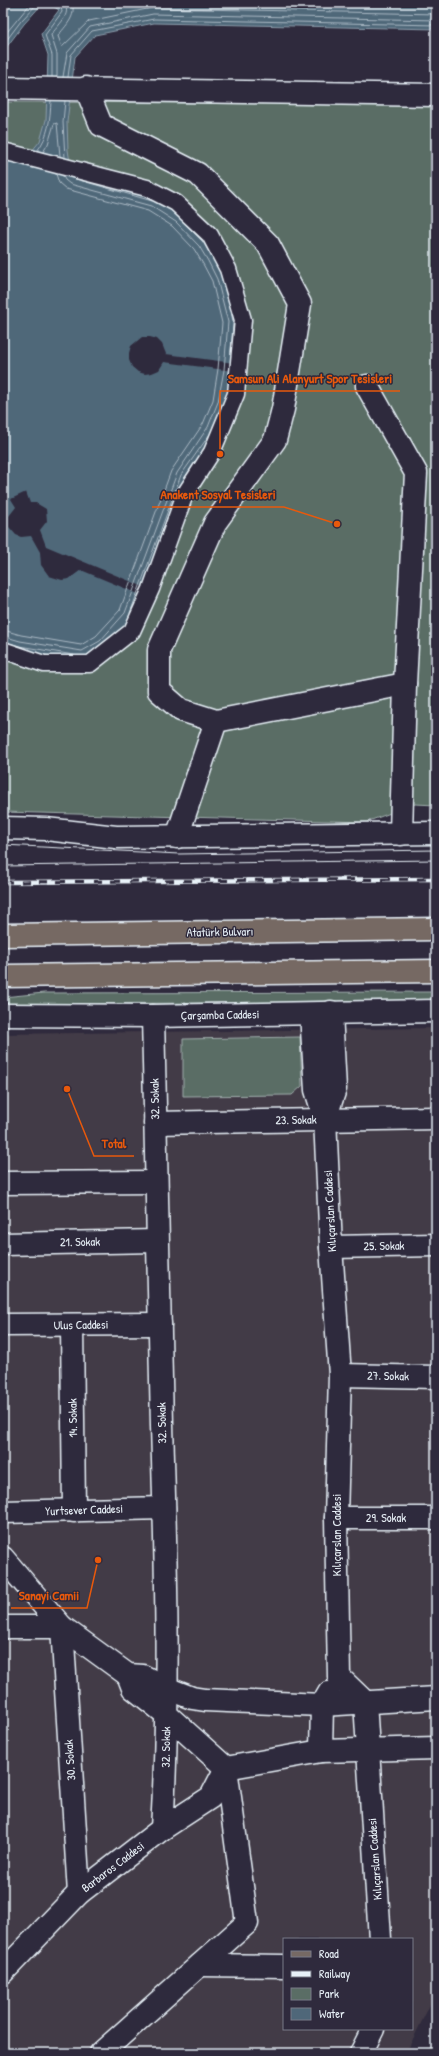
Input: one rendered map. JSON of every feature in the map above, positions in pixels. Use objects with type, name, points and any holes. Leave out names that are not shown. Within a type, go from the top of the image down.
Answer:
[{"type":"main road","name":"Atatürk Bulvarı","points":[[3,935],[436,929]]},
{"type":"main road","points":[[3,976],[436,971]]},
{"type":"street","points":[[3,88],[436,94]]},
{"type":"street","points":[[86,88],[101,125],[198,174],[268,244],[300,304],[283,409],[275,440],[215,523],[159,650],[159,691],[181,710],[216,721],[405,684]]},
{"type":"street","points":[[3,151],[147,188],[176,204],[210,235],[228,269],[243,320],[236,394],[212,452],[185,494],[151,589],[132,631],[90,664],[44,664],[3,650]]},
{"type":"street","points":[[367,386],[416,473],[405,684],[401,834]]},
{"type":"street","points":[[177,837],[216,721]]},
{"type":"street","points":[[3,828],[46,829],[116,837],[436,833]]},
{"type":"street","name":"Çarşamba Caddesi","points":[[3,1015],[153,1016],[436,1011]]},
{"type":"street","name":"Kılıçarslan Caddesi","points":[[321,1013],[316,1090],[326,1119],[331,1247],[340,1375],[336,1518],[339,1677]]},
{"type":"street","name":"32. Sokak","points":[[153,1016],[167,1715],[162,1829]]},
{"type":"street","name":"23. Sokak","points":[[155,1123],[436,1118]]},
{"type":"street","points":[[3,1183],[156,1182]]},
{"type":"street","name":"21. Sokak","points":[[3,1244],[157,1241]]},
{"type":"street","name":"25. Sokak","points":[[331,1247],[436,1245]]},
{"type":"street","name":"Ulus Caddesi","points":[[3,1325],[72,1326],[160,1324]]},
{"type":"street","name":"14. Sokak","points":[[72,1326],[74,1511]]},
{"type":"street","name":"27. Sokak","points":[[340,1375],[436,1377]]},
{"type":"street","name":"Yurtsever Caddesi","points":[[3,1512],[164,1508]]},
{"type":"street","name":"29. Sokak","points":[[336,1518],[436,1518]]},
{"type":"street","points":[[3,1558],[62,1627],[128,1675],[143,1676],[166,1688],[192,1698],[205,1700],[322,1705],[436,1698]]},
{"type":"street","points":[[3,1627],[62,1627]]},
{"type":"street","name":"30. Sokak","points":[[62,1627],[79,1893]]},
{"type":"street","points":[[101,2053],[247,1923],[226,1768],[167,1715],[133,1688],[128,1675]]},
{"type":"street","points":[[321,1752],[322,1705],[339,1677],[365,1702]]},
{"type":"street","name":"Kılıçarslan Caddesi","points":[[365,1702],[380,1938]]},
{"type":"street","points":[[226,1768],[321,1752],[436,1748]]},
{"type":"street","name":"Barbaros Caddesi","points":[[3,1972],[79,1893],[162,1829],[211,1797],[226,1768]]},
{"type":"street","points":[[200,1965],[283,1966]]},
{"type":"street","points":[[361,2053],[372,2030]]},
{"type":"shaded area","points":[[436,1028],[436,1993],[406,2053],[3,2053],[3,1034]]},
{"type":"green space","points":[[3,102],[436,104],[436,805],[415,804],[366,822],[3,812]]},
{"type":"green space","points":[[436,992],[436,1002],[3,1004],[3,997],[44,993]]},
{"type":"green space","points":[[300,1037],[302,1086],[292,1095],[183,1096],[183,1039]]},
{"type":"water","points":[[3,3],[43,3],[24,24],[5,49],[3,49]]},
{"type":"water","points":[[48,3],[436,3],[436,29],[154,23],[95,35],[75,57],[67,122],[68,150],[72,175],[137,192],[170,206],[206,240],[216,256],[237,322],[227,404],[216,432],[185,477],[133,618],[105,648],[84,661],[17,650],[3,644],[3,157],[23,162],[40,141],[46,120],[48,55],[41,34],[59,10]]},
{"type":"pier","points":[[142,337],[157,339],[162,344],[166,354],[234,363],[233,371],[164,362],[159,370],[152,373],[145,374],[138,372],[132,367],[129,360],[129,353],[131,346]]},
{"type":"pier","points":[[26,492],[30,503],[36,503],[46,509],[47,521],[40,530],[46,546],[144,587],[141,595],[81,570],[69,579],[62,580],[49,576],[41,565],[40,552],[31,536],[21,537],[16,535],[9,527],[9,516],[16,507],[11,499]]},
{"type":"tram line","points":[[3,845],[179,854],[436,850]]},
{"type":"tram line","points":[[3,866],[436,860]]},
{"type":"railway","points":[[3,882],[436,879]]},
{"type":"place","name":"Samsun Ali Alanyurt Spor Tesisleri","points":[[220,454]]},
{"type":"place","name":"Anakent Sosyal Tesisleri","points":[[337,524]]},
{"type":"place","name":"Total","points":[[67,1089]]},
{"type":"place","name":"Sanayi Camii","points":[[98,1560]]}]
